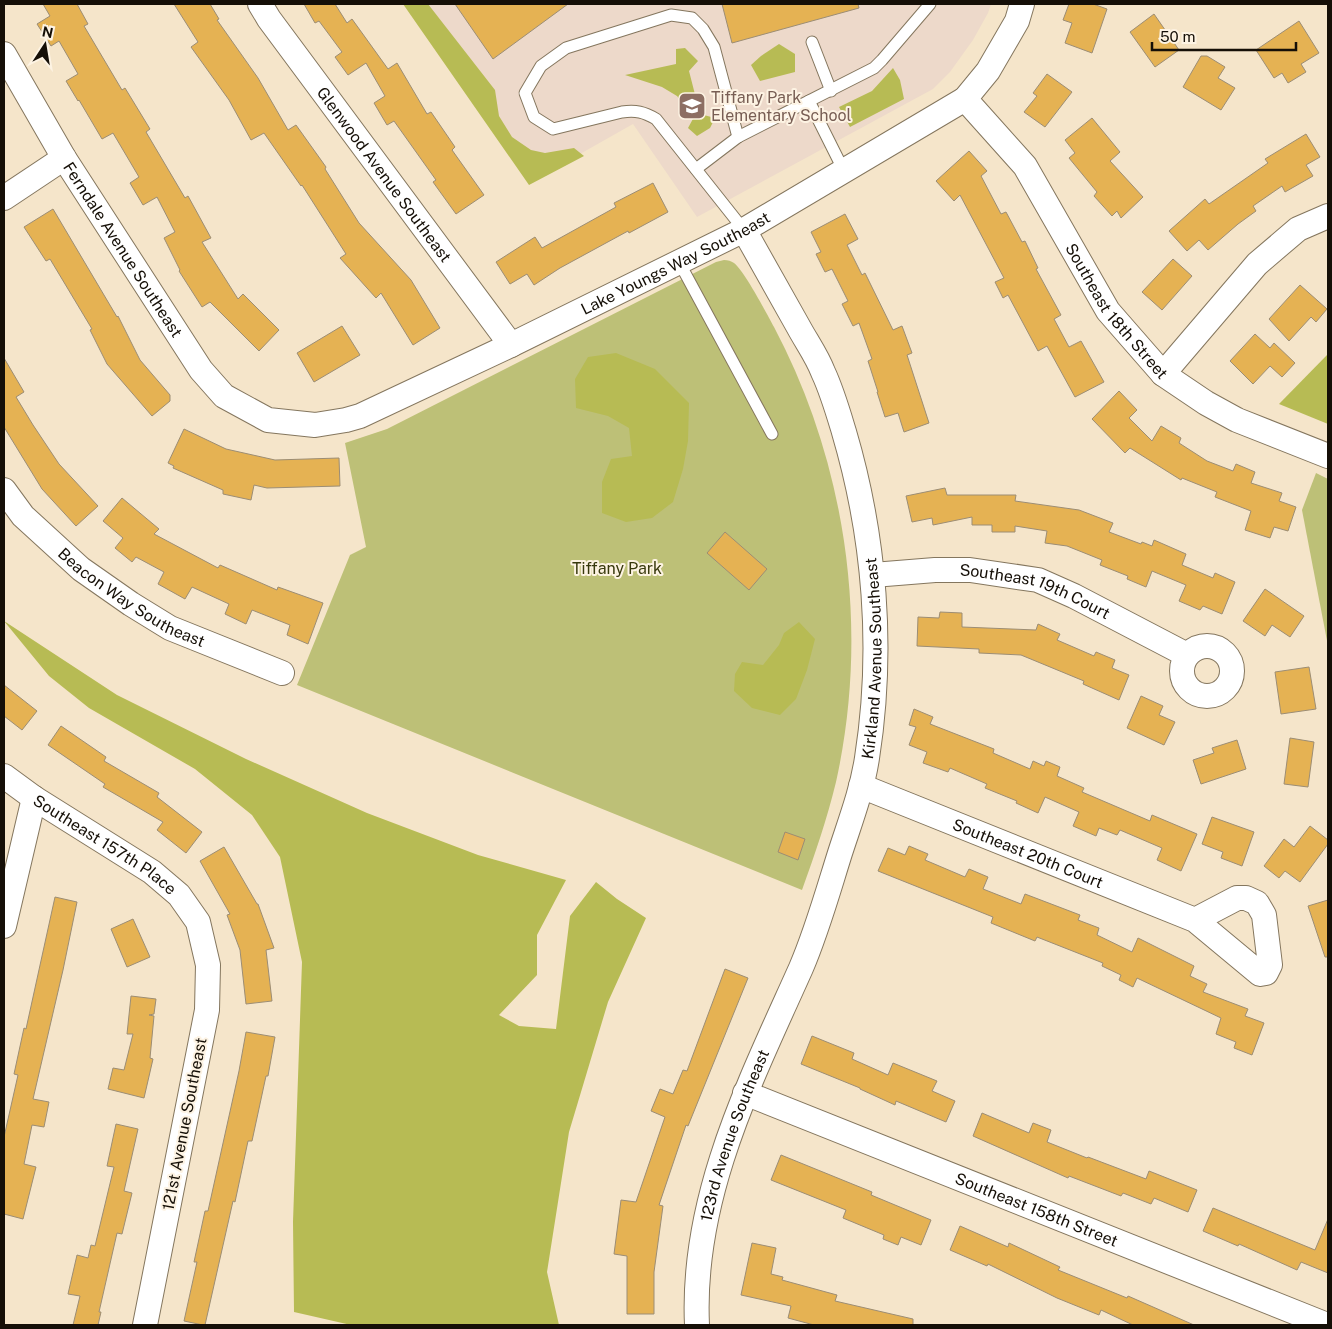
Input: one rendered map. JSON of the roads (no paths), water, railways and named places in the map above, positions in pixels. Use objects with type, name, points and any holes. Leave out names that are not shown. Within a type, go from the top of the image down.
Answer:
[{"type":"street","name":"Glenwood Avenue Southeast","points":[[260,4],[269,19],[511,345]]},
{"type":"street","name":"Lake Youngs Way Southeast","points":[[268,420],[316,424],[360,416],[511,345],[744,230],[965,99],[988,71],[1017,21],[1022,4]]},
{"type":"street","name":"Ferndale Avenue Southeast","points":[[4,54],[64,158],[201,370],[224,396],[268,420]]},
{"type":"street","name":"Southeast 18th Street","points":[[965,99],[1026,166],[1108,311],[1163,374],[1206,403],[1237,420],[1328,456]]},
{"type":"street","points":[[4,198],[64,158]]},
{"type":"street","points":[[1163,374],[1257,264],[1298,229],[1328,216]]},
{"type":"street","name":"Kirkland Avenue Southeast","points":[[744,230],[823,371],[856,472],[873,575],[876,634],[874,701],[867,760],[861,786],[807,954]]},
{"type":"street","name":"Beacon Way Southeast","points":[[4,490],[23,516],[81,569],[131,604],[170,628],[282,673]]},
{"type":"street","name":"Southeast 19th Court","points":[[873,575],[935,570],[970,570],[1038,580],[1074,596],[1187,655]]},
{"type":"street","name":"Southeast 157th Place","points":[[4,776],[34,798],[152,872],[179,895],[198,922]]},
{"type":"street","name":"Southeast 20th Court","points":[[861,786],[1195,920]]},
{"type":"street","points":[[4,926],[34,798]]},
{"type":"street","name":"121st Avenue Southeast","points":[[145,1325],[207,1010],[208,965],[198,922]]},
{"type":"street","name":"123rd Avenue Southeast","points":[[697,1325],[696,1302],[701,1241],[710,1196],[744,1094],[807,954]]},
{"type":"street","name":"Southeast 158th Street","points":[[744,1094],[1275,1316],[1327,1325]]},
{"type":"lane","points":[[696,169],[738,137],[874,68],[930,4]]},
{"type":"lane","points":[[738,137],[714,46],[703,29],[692,18],[671,15],[566,48],[541,66],[525,93],[534,117],[553,129],[622,112],[645,113],[656,119],[744,230]]},
{"type":"lane","points":[[812,42],[831,90]]},
{"type":"lane","points":[[809,101],[844,171]]},
{"type":"lane","points":[[679,262],[772,434]]},
{"type":"place","name":"Tiffany Park Elementary School","points":[[692,106]]},
{"type":"park label","name":"Tiffany Park","points":[[617,568]]}]
